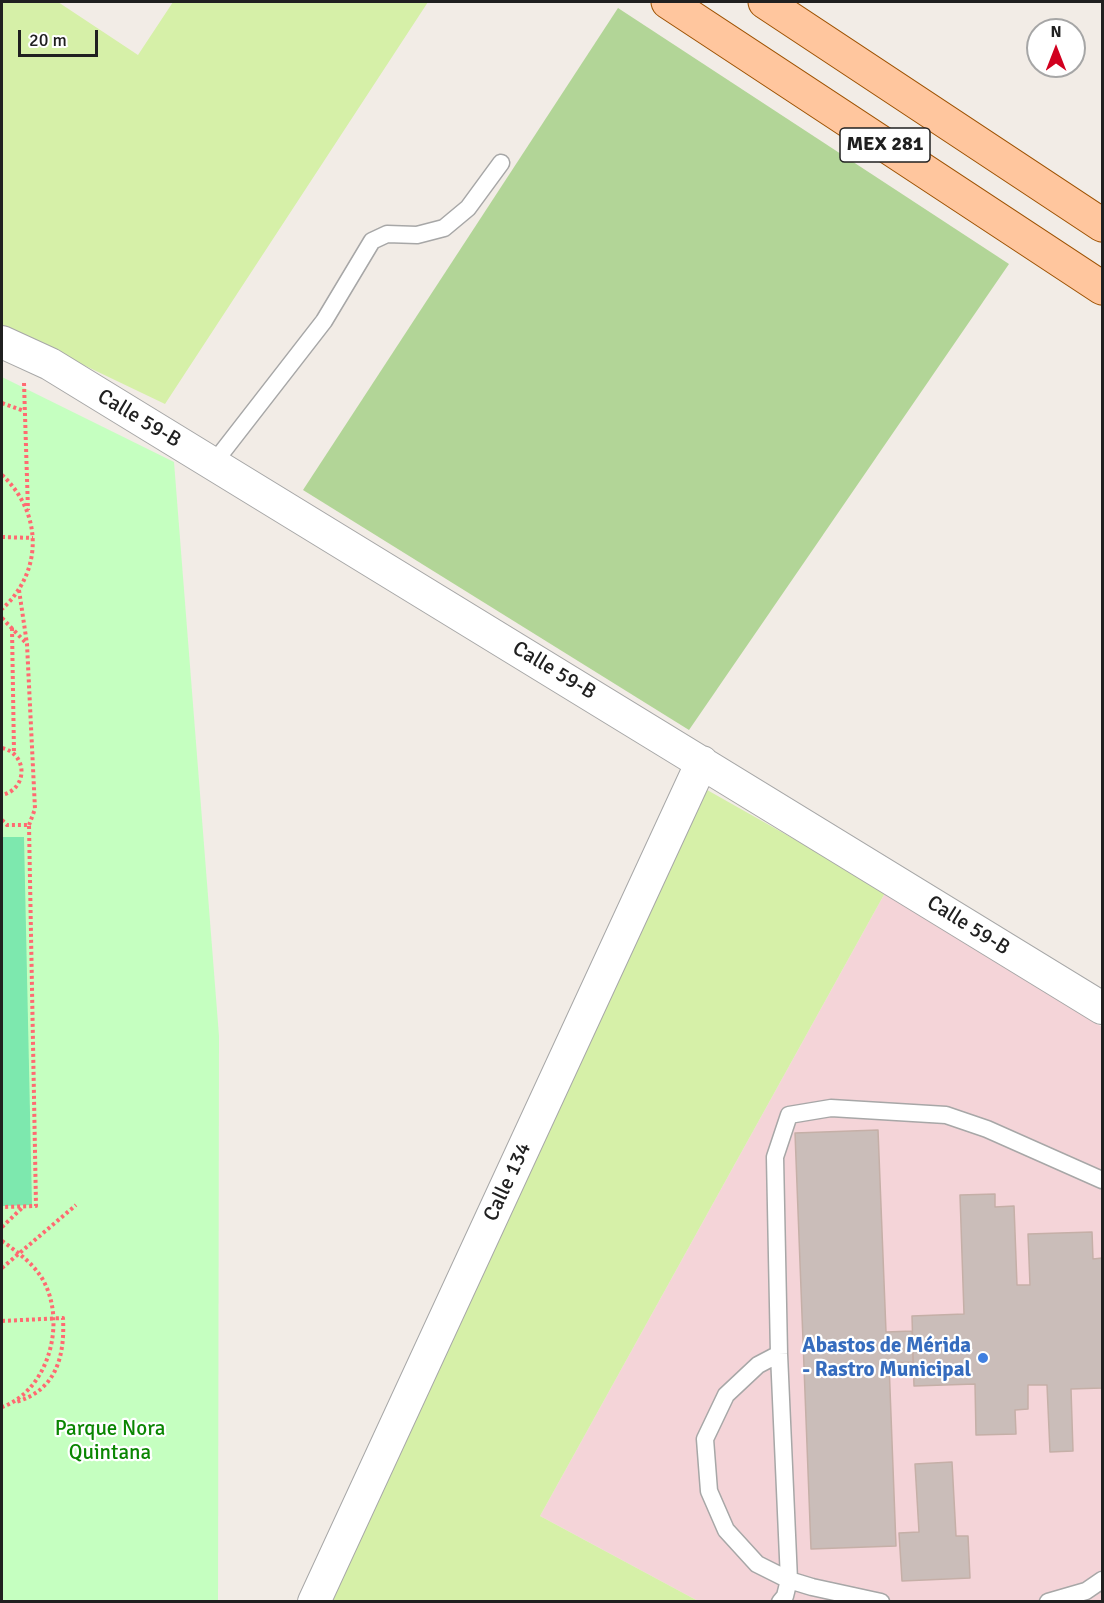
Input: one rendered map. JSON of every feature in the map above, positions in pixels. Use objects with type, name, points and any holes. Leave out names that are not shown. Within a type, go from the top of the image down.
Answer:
[{"type":"main road","name":"MEX 281","points":[[668,2],[1102,288]]},
{"type":"main road","name":"MEX 281","points":[[771,3],[1102,225]]},
{"type":"street","name":"Calle 59-B","points":[[2,342],[50,364],[1102,1008]]},
{"type":"street","name":"Calle 134","points":[[314,1602],[702,762]]},
{"type":"lane","points":[[213,464],[324,321],[372,241],[387,234],[417,235],[444,228],[468,208],[501,163]]},
{"type":"lane","points":[[780,1602],[785,1596],[789,1580],[779,1354],[775,1157],[789,1115],[831,1108],[946,1115],[987,1129],[1102,1180]]},
{"type":"lane","points":[[779,1354],[758,1365],[726,1395],[705,1439],[709,1491],[726,1530],[757,1564],[789,1580],[881,1602]]},
{"type":"lane","points":[[1048,1602],[1086,1591],[1102,1580]]},
{"type":"path","points":[[2,609],[20,590],[31,565],[33,538],[28,514],[24,383]]},
{"type":"path","points":[[2,403],[24,411]]},
{"type":"path","points":[[2,475],[18,493],[28,514]]},
{"type":"path","points":[[2,537],[33,538]]},
{"type":"path","points":[[2,1207],[36,1206],[28,825],[35,809],[27,644],[20,590]]},
{"type":"path","points":[[2,618],[27,644]]},
{"type":"path","points":[[2,795],[12,791],[21,779],[22,765],[14,753],[12,628]]},
{"type":"path","points":[[2,748],[14,753]]},
{"type":"path","points":[[2,820],[7,825],[28,825]]},
{"type":"path","points":[[2,1268],[76,1205]]},
{"type":"path","points":[[2,1227],[23,1207]]},
{"type":"path","points":[[2,1241],[34,1267],[46,1286],[52,1308],[52,1335],[47,1362],[32,1387],[12,1403]]},
{"type":"path","points":[[2,1321],[63,1318],[62,1350],[52,1377],[40,1391],[2,1407]]},
{"type":"shaded area","name":"Abastos de Mérida - Rastro Municipal","points":[[886,891],[1102,1027],[1102,1601],[698,1601],[540,1516]]},
{"type":"green space","points":[[2,2],[58,2],[138,55],[173,2],[428,2],[165,404],[2,326]]},
{"type":"green space","points":[[618,8],[1009,264],[689,730],[303,490]]},
{"type":"green space","name":"Parque Nora Quintana","points":[[2,377],[174,462],[219,1036],[218,1601],[2,1601]]},
{"type":"green space","points":[[693,782],[886,891],[540,1516],[698,1601],[314,1602]]},
{"type":"green space","points":[[2,837],[24,837],[32,1205],[2,1206]]},
{"type":"building","points":[[878,1130],[886,1332],[912,1331],[913,1362],[889,1363],[896,1546],[811,1549],[795,1133]]},
{"type":"building","points":[[995,1194],[995,1207],[1014,1206],[1017,1285],[1030,1285],[1028,1234],[1092,1232],[1093,1259],[1102,1258],[1102,1388],[1071,1389],[1073,1451],[1050,1452],[1047,1385],[1028,1385],[1028,1409],[1015,1410],[1016,1434],[976,1435],[975,1384],[914,1386],[912,1316],[964,1314],[960,1195]]},
{"type":"building","points":[[952,1462],[956,1536],[968,1536],[970,1578],[902,1581],[899,1533],[919,1532],[915,1464]]},
{"type":"place","name":"Abastos de Mérida - Rastro Municipal","points":[[983,1358]]}]
